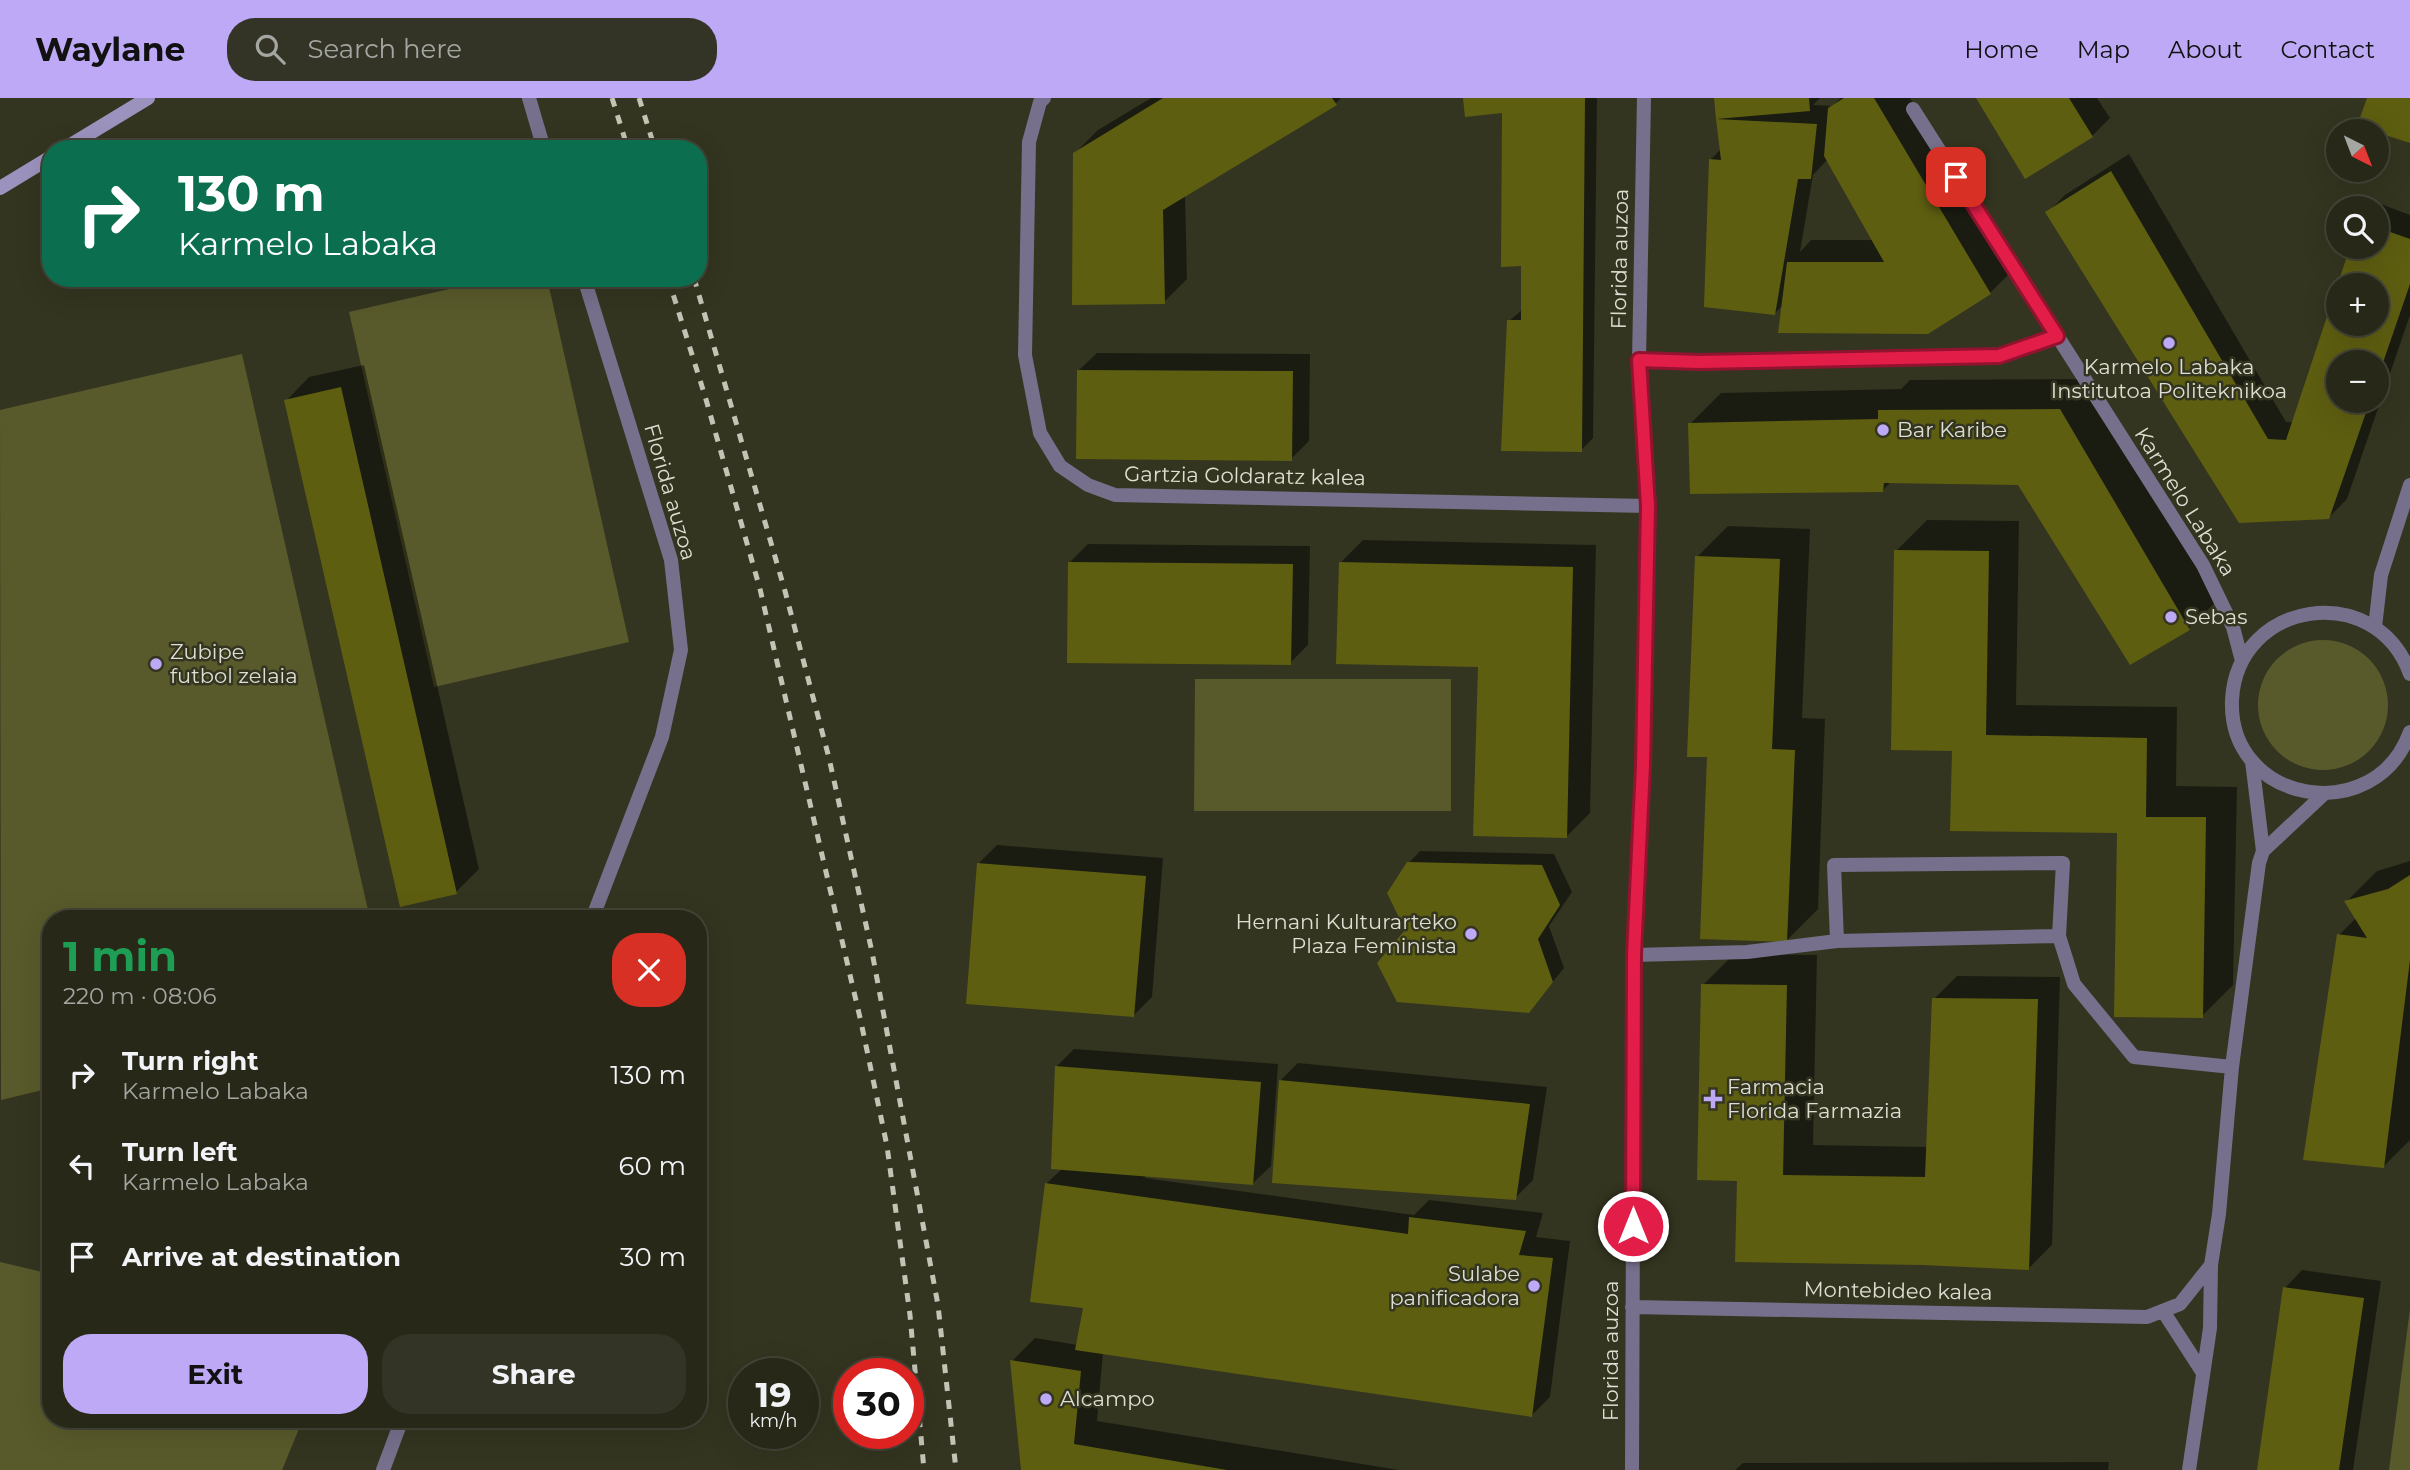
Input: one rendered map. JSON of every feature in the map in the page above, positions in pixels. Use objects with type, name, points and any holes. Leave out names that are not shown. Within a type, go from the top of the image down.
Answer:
[{"type":"main road","points":[[79,140],[148,98]]},
{"type":"main road","points":[[0,188],[42,162]]},
{"type":"street","points":[[529,98],[541,140]]},
{"type":"street","name":"Gartzia Goldaratz kalea","points":[[1044,98],[1040,102],[1029,142],[1024,355],[1040,433],[1060,466],[1088,485],[1115,495],[1648,506]]},
{"type":"street","name":"Florida auzoa","points":[[1632,1470],[1634,955],[1643,765],[1648,506],[1639,360],[1644,98]]},
{"type":"street","name":"Karmelo Labaka","points":[[1913,109],[2203,565],[2233,626],[2242,661]]},
{"type":"street","name":"Florida auzoa","points":[[587,287],[671,560],[681,650],[662,737],[595,910]]},
{"type":"street","points":[[1639,360],[1699,362],[1999,356],[2057,336]]},
{"type":"street","points":[[2375,627],[2381,575],[2410,485]]},
{"type":"street","points":[[2410,674],[2406,662],[2393,643],[2375,627],[2358,618],[2320,611],[2283,621],[2267,631],[2242,661],[2232,702],[2241,742],[2252,761],[2267,775],[2305,793],[2344,792],[2363,786],[2381,775],[2395,760],[2410,732]]},
{"type":"street","points":[[2189,1470],[2210,1328],[2211,1265],[2219,1213],[2232,1067],[2251,913],[2263,851],[2252,761]]},
{"type":"street","points":[[2263,851],[2324,794]]},
{"type":"street","points":[[1837,941],[1834,864],[2063,863],[2059,936],[2074,984],[2134,1057],[2232,1067]]},
{"type":"street","points":[[1634,955],[1746,952],[1837,941],[2059,936]]},
{"type":"street","name":"Montebideo kalea","points":[[1632,1307],[2147,1317],[2179,1304],[2211,1265]]},
{"type":"street","points":[[2163,1311],[2203,1373]]},
{"type":"street","points":[[383,1470],[399,1428]]},
{"type":"shaded area","points":[[458,287],[549,287],[629,642],[434,687],[349,312]]},
{"type":"shaded area","name":"Zubipe futbol zelaia","points":[[242,354],[368,910],[42,910],[42,1090],[1,1100],[0,410]]},
{"type":"shaded area","points":[[2323,640],[2348,645],[2369,659],[2383,680],[2388,705],[2383,730],[2369,751],[2348,765],[2323,770],[2298,765],[2277,751],[2263,730],[2258,705],[2263,680],[2277,659],[2298,645]]},
{"type":"shaded area","points":[[1195,679],[1451,679],[1451,811],[1194,811]]},
{"type":"shaded area","points":[[0,1262],[42,1272],[42,1428],[299,1428],[282,1470],[0,1470]]},
{"type":"shaded area","points":[[2410,1309],[2410,1470],[2389,1470]]},
{"type":"building","points":[[1163,98],[1332,98],[1337,105],[1163,210],[1165,304],[1072,305],[1073,153]]},
{"type":"building","points":[[1463,98],[1585,98],[1582,452],[1501,451],[1507,320],[1521,320],[1521,266],[1501,267],[1502,113],[1465,117]]},
{"type":"building","points":[[1714,98],[1809,98],[1810,111],[1716,119]]},
{"type":"building","points":[[1844,98],[1874,98],[1991,294],[1928,334],[1778,333],[1787,262],[1884,262],[1824,156],[1828,108]]},
{"type":"building","points":[[1976,98],[2069,98],[2093,137],[2025,179]]},
{"type":"building","points":[[2367,98],[2410,98],[2410,143],[2389,136],[2389,119],[2360,119]]},
{"type":"building","points":[[1716,119],[1817,124],[1811,179],[1798,179],[1775,315],[1704,307],[1709,159],[1721,160]]},
{"type":"building","name":"Karmelo Labaka Institutoa Politeknikoa","points":[[2111,171],[2268,439],[2286,440],[2326,319],[2326,336],[2389,336],[2389,273],[2341,273],[2346,259],[2389,259],[2389,232],[2410,239],[2410,284],[2387,350],[2326,350],[2326,413],[2366,413],[2329,519],[2239,523],[2045,212]]},
{"type":"building","points":[[1077,370],[1293,371],[1292,461],[1076,459]]},
{"type":"building","points":[[341,387],[457,894],[400,907],[284,400]]},
{"type":"building","points":[[2060,409],[2190,630],[2130,665],[2018,485],[1884,483],[1883,492],[1690,494],[1688,423],[1878,419],[1878,410]]},
{"type":"building","points":[[1894,550],[1989,551],[1986,735],[2147,738],[2146,817],[2206,817],[2203,1018],[2114,1017],[2117,833],[1950,831],[1952,751],[1891,750]]},
{"type":"building","points":[[1695,556],[1780,559],[1772,749],[1795,750],[1787,942],[1700,939],[1707,757],[1687,757]]},
{"type":"building","points":[[1068,562],[1293,564],[1291,665],[1067,663]]},
{"type":"building","points":[[1339,562],[1573,567],[1567,838],[1473,836],[1478,667],[1336,664]]},
{"type":"building","name":"Hernani Kulturarteko Plaza Feminista","points":[[1407,862],[1542,865],[1560,905],[1538,939],[1553,982],[1529,1013],[1397,1002],[1377,963],[1405,930],[1387,893]]},
{"type":"building","points":[[977,863],[1146,876],[1134,1017],[966,1004]]},
{"type":"building","points":[[2410,875],[2410,960],[2384,1168],[2303,1160],[2337,934],[2367,938],[2344,901],[2388,889]]},
{"type":"building","points":[[1701,984],[1787,985],[1783,1175],[1925,1177],[1932,998],[2038,999],[2029,1270],[1923,1265],[1735,1262],[1737,1181],[1697,1180]]},
{"type":"building","points":[[1055,1066],[1261,1082],[1253,1185],[1051,1169]]},
{"type":"building","points":[[1279,1080],[1530,1104],[1516,1200],[1272,1183]]},
{"type":"building","points":[[1045,1183],[1408,1234],[1409,1217],[1526,1231],[1519,1255],[1553,1258],[1532,1417],[1075,1350],[1083,1308],[1030,1302]]},
{"type":"building","points":[[2283,1287],[2364,1298],[2339,1470],[2257,1470]]},
{"type":"building","name":"Alcampo","points":[[1010,1360],[1081,1371],[1074,1444],[1227,1470],[1021,1470]]},
{"type":"railway","points":[[612,98],[625,140]]},
{"type":"railway","points":[[639,98],[652,140]]},
{"type":"railway","points":[[671,287],[760,589],[861,1022],[887,1146],[910,1315],[924,1470]]},
{"type":"railway","points":[[697,287],[785,591],[829,758],[872,952],[938,1305],[956,1470]]},
{"type":"place","name":"Karmelo Labaka Institutoa Politeknikoa","points":[[2169,343]]},
{"type":"place","name":"Bar Karibe","points":[[1883,430]]},
{"type":"place","name":"Sebas","points":[[2171,617]]},
{"type":"place","name":"Zubipe futbol zelaia","points":[[156,664]]},
{"type":"place","name":"Hernani Kulturarteko Plaza Feminista","points":[[1471,934]]},
{"type":"place","name":"Farmacia Florida Farmazia","points":[[1713,1099]]},
{"type":"place","name":"Sulabe panificadora","points":[[1534,1286]]},
{"type":"place","name":"Alcampo","points":[[1046,1399]]},
{"type":"route","points":[[1633,1226],[1634,955],[1643,765],[1648,506],[1639,360],[1699,362],[1999,356],[2057,336],[1956,177]]}]
